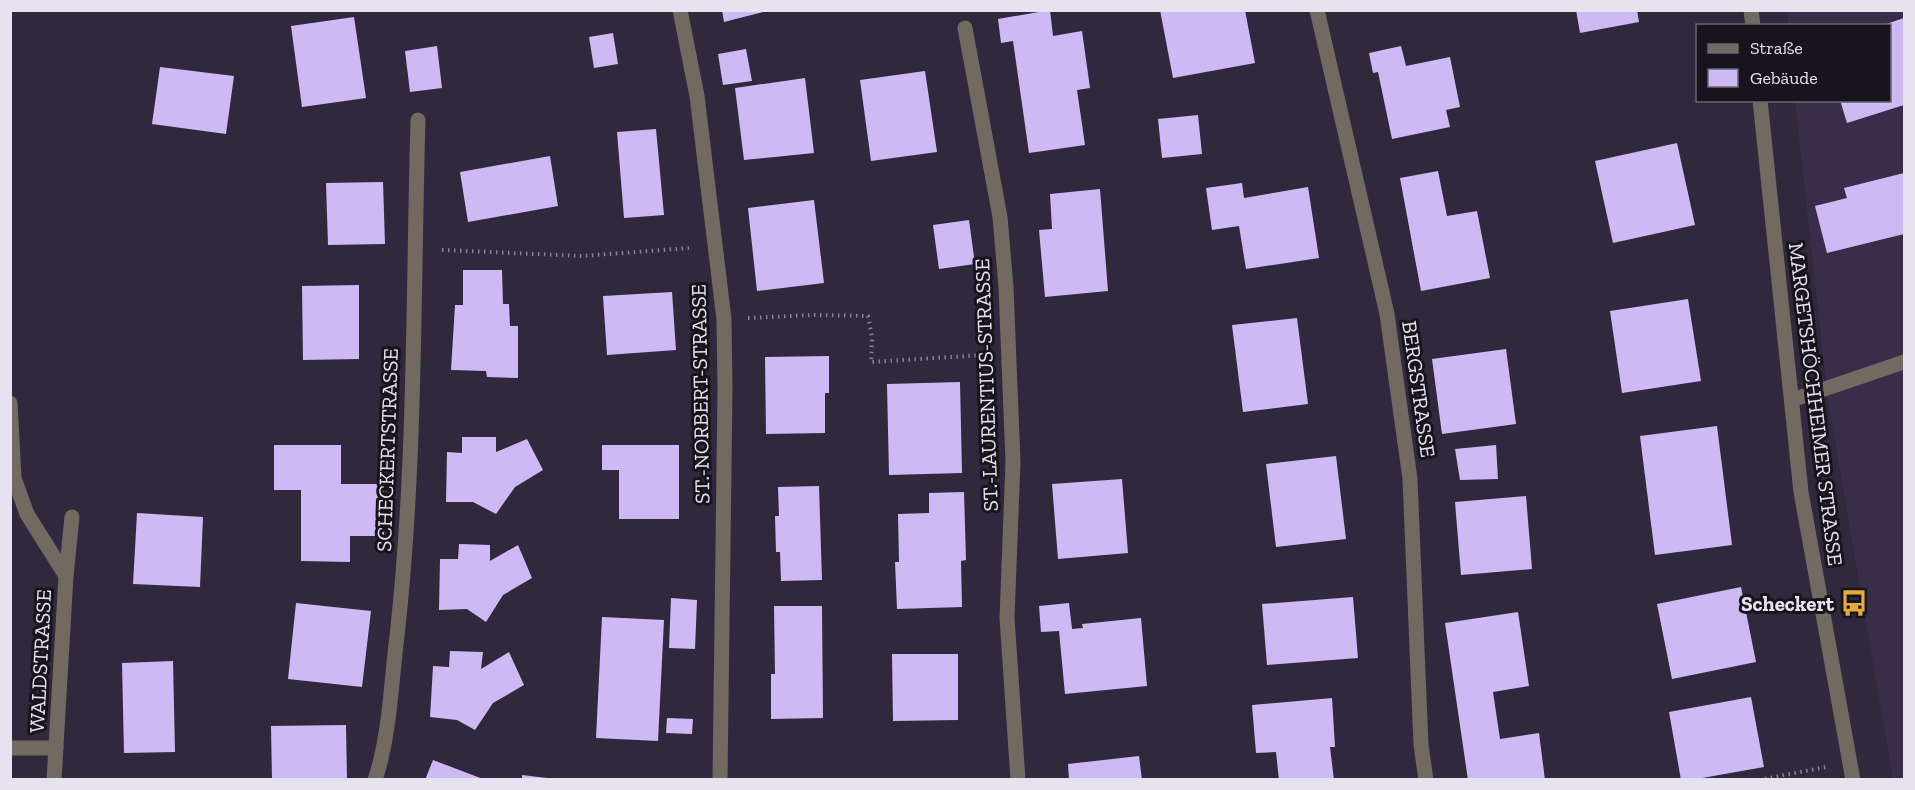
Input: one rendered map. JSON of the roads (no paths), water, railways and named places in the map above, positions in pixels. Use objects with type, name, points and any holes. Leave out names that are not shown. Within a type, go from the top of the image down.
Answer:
[{"type":"street","name":"ST.-NORBERT-STRASSE","points":[[681,10],[697,96],[724,319],[720,780]]},
{"type":"street","name":"BERGSTRASSE","points":[[1317,10],[1389,326],[1410,479],[1421,746],[1426,780]]},
{"type":"street","name":"ST.-LAURENTIUS-STRASSE","points":[[965,28],[1000,217],[1013,462],[1007,618],[1018,780]]},
{"type":"street","name":"MARGETSHÖCHHEIMER STRASSE","points":[[1760,102],[1801,492],[1853,780]]},
{"type":"street","name":"SCHECKERTSTRASSE","points":[[375,780],[380,765],[387,716],[403,581],[412,394],[418,120]]},
{"type":"street","points":[[1792,400],[1905,362]]},
{"type":"street","name":"WALDSTRASSE","points":[[10,403],[14,478],[27,514],[66,576]]},
{"type":"street","name":"WALDSTRASSE","points":[[54,780],[66,576],[72,517]]},
{"type":"street","name":"WALDSTRASSE","points":[[10,748],[56,748]]},
{"type":"place","name":"Scheckert","points":[[1854,603]]}]
